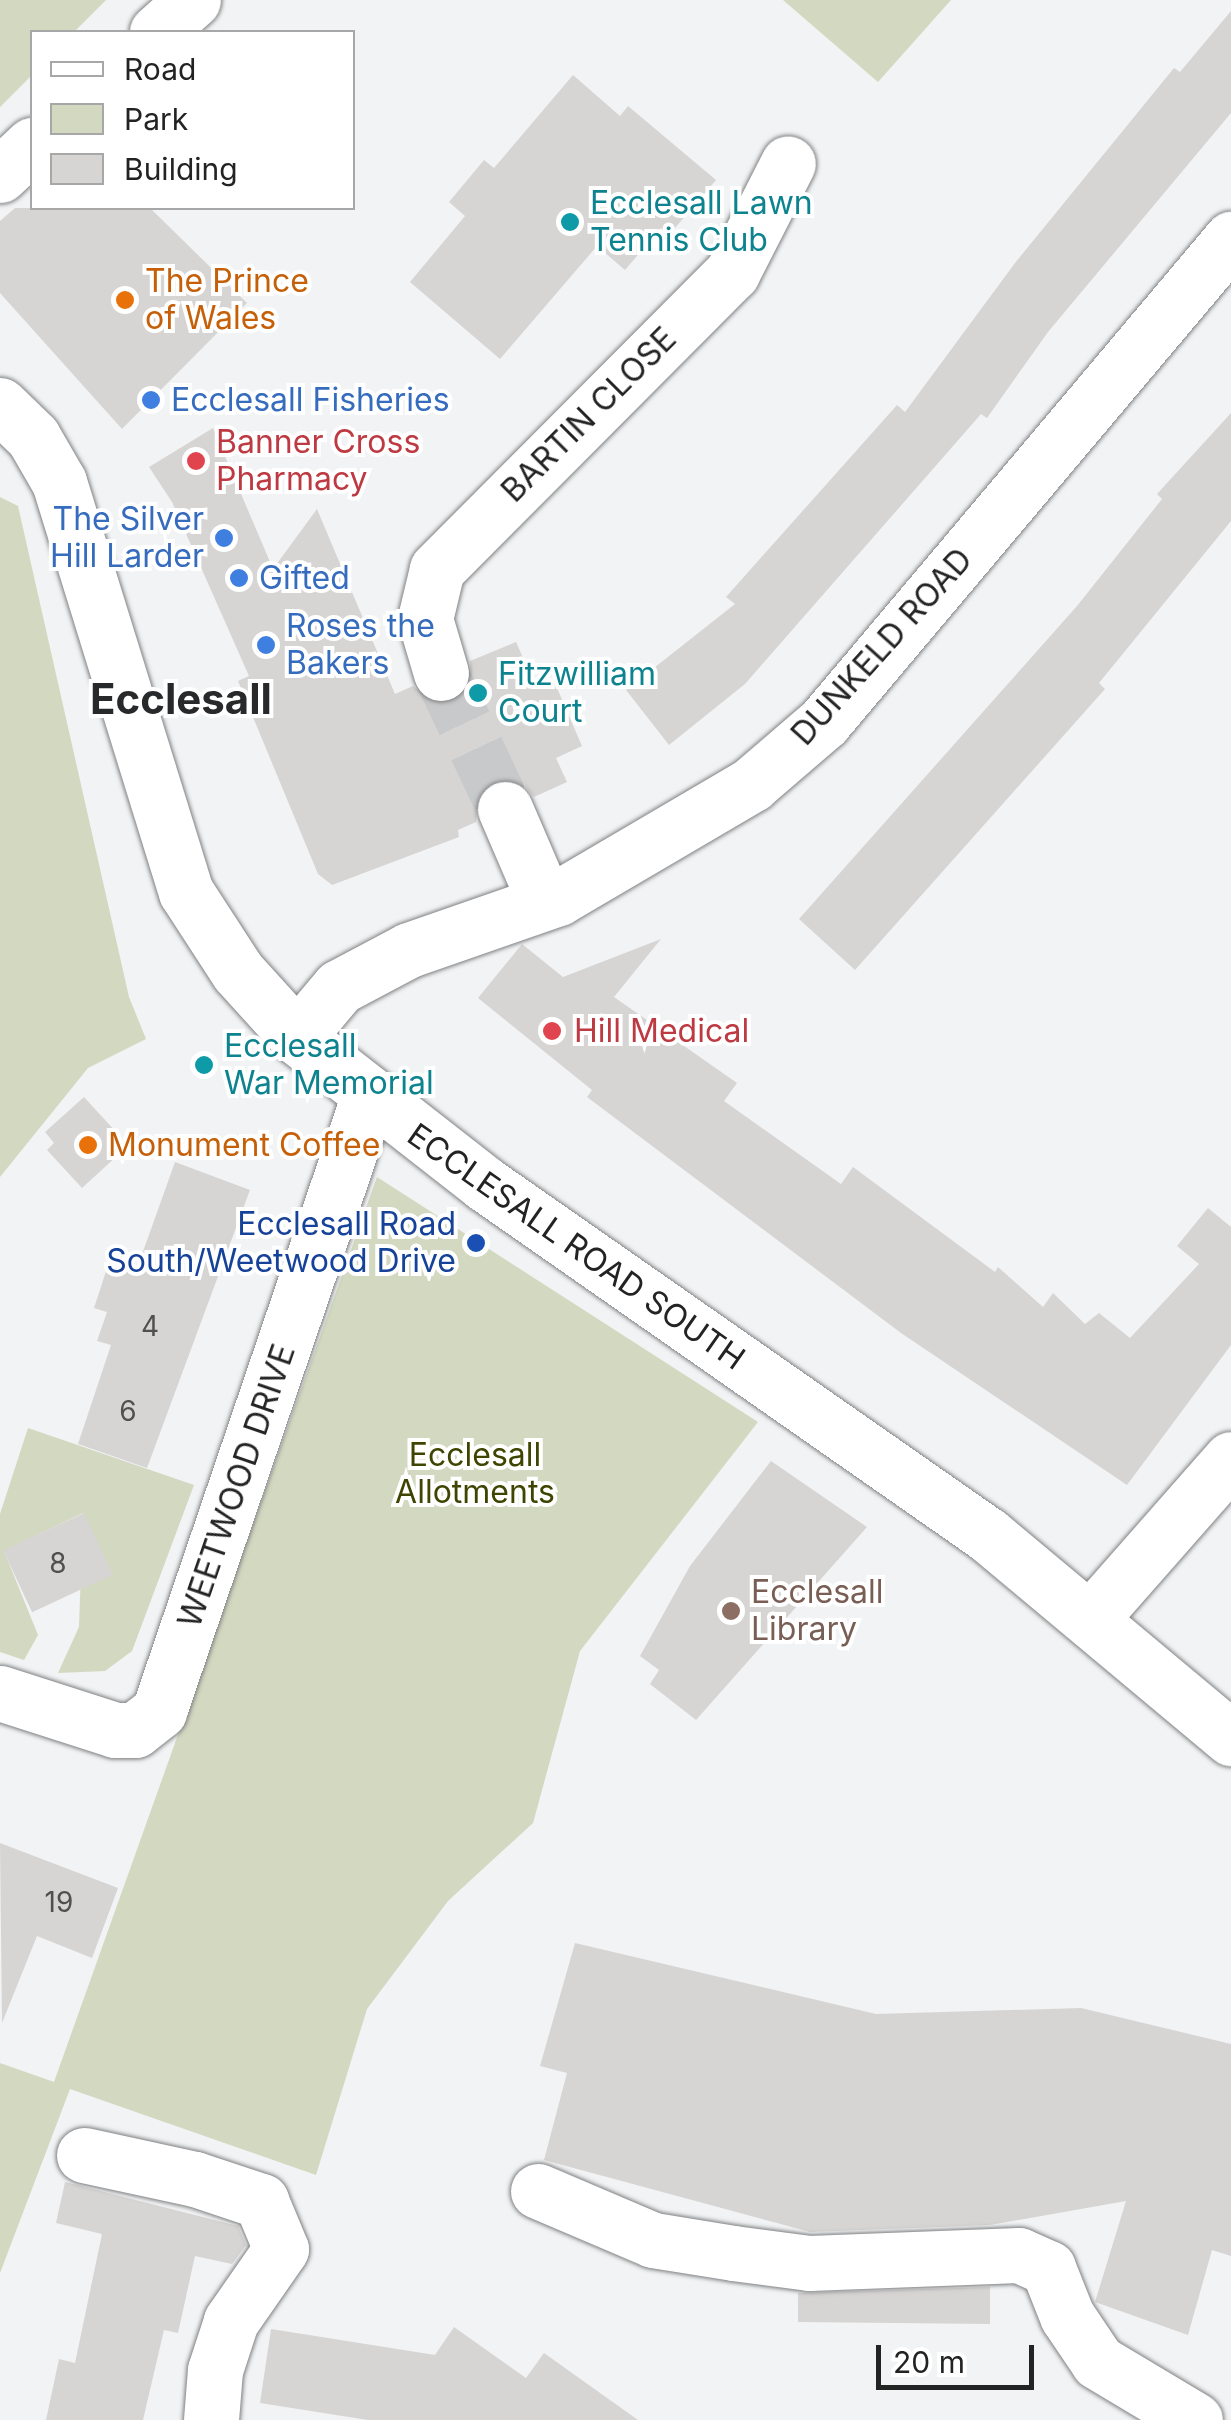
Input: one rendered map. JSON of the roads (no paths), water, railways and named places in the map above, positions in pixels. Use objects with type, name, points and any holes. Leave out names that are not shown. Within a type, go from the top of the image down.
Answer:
[{"type":"street","points":[[159,30],[193,0]]},
{"type":"street","points":[[0,175],[30,148]]},
{"type":"street","name":"BARTIN CLOSE","points":[[442,673],[424,618],[437,569],[732,274],[788,163]]},
{"type":"street","name":"DUNKELD ROAD","points":[[297,1037],[339,987],[410,950],[545,902],[721,804],[824,722],[1231,239]]},
{"type":"street","name":"ECCLESALL ROAD SOUTH","points":[[0,405],[33,437],[59,482],[186,892],[238,972],[297,1037],[368,1098],[988,1535],[1231,1738]]},
{"type":"street","points":[[505,810],[545,902]]},
{"type":"street","name":"WEETWOOD DRIVE","points":[[0,1693],[116,1730],[135,1730],[158,1711],[368,1098]]},
{"type":"street","points":[[1092,1618],[1231,1459]]},
{"type":"street","points":[[84,2155],[196,2179],[261,2202],[281,2249],[231,2322],[215,2370],[211,2420]]},
{"type":"street","points":[[538,2192],[653,2240],[733,2254],[809,2263],[1019,2255],[1048,2268],[1067,2316],[1098,2362],[1194,2420]]},
{"type":"tunnel","points":[[441,673],[505,809]]},
{"type":"place","name":"Ecclesall Lawn Tennis Club","points":[[570,222]]},
{"type":"place","name":"The Prince of Wales","points":[[125,300]]},
{"type":"place","name":"Ecclesall Fisheries","points":[[151,400]]},
{"type":"place","name":"Banner Cross Pharmacy","points":[[196,461]]},
{"type":"place","name":"The Silver Hill Larder","points":[[224,538]]},
{"type":"place","name":"Gifted","points":[[239,578]]},
{"type":"place","name":"Roses the Bakers","points":[[266,645]]},
{"type":"place","name":"Fitzwilliam Court","points":[[478,693]]},
{"type":"place","name":"Hill Medical","points":[[552,1031]]},
{"type":"place","name":"Ecclesall War Memorial","points":[[204,1065]]},
{"type":"place","name":"Monument Coffee","points":[[88,1145]]},
{"type":"place","name":"Ecclesall Road South/Weetwood Drive","points":[[476,1243]]},
{"type":"place","name":"Ecclesall Library","points":[[731,1611]]},
{"type":"district","name":"Ecclesall","points":[[181,699]]},
{"type":"park label","name":"Ecclesall Allotments","points":[[475,1474]]}]
